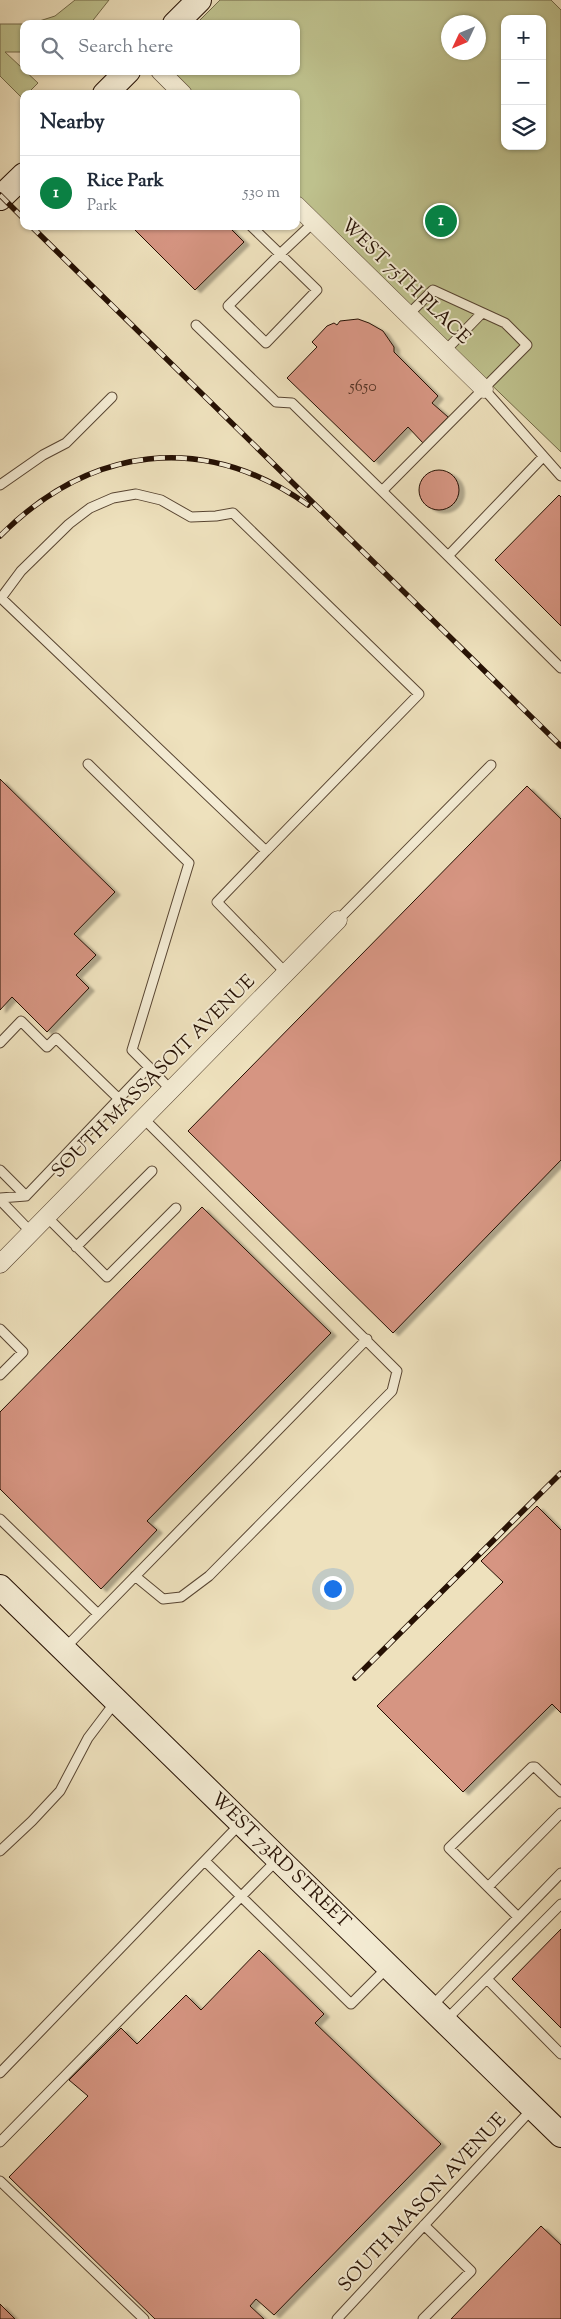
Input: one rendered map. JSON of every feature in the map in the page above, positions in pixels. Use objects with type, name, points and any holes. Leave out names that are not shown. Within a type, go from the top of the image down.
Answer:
[{"type":"street","points":[[179,20],[199,0]]},
{"type":"street","points":[[112,90],[125,75]]},
{"type":"street","points":[[164,75],[179,90]]},
{"type":"street","points":[[0,198],[20,179]]},
{"type":"street","name":"WEST 75TH PLACE","points":[[300,209],[484,389]]},
{"type":"street","name":"SOUTH MASSASOIT AVENUE","points":[[0,1264],[338,920]]},
{"type":"street","name":"WEST 73RD STREET","points":[[0,1587],[561,2135]]},
{"type":"lane","points":[[255,230],[280,254],[317,290],[266,343],[228,306],[280,254],[314,222]]},
{"type":"lane","points":[[382,491],[527,345],[505,322],[433,290],[408,315]]},
{"type":"lane","points":[[445,351],[482,312]]},
{"type":"lane","points":[[196,325],[276,402],[292,403],[561,668]]},
{"type":"lane","points":[[484,389],[561,476]]},
{"type":"lane","points":[[0,485],[43,455],[66,442],[112,397]]},
{"type":"lane","points":[[448,556],[543,457]]},
{"type":"lane","points":[[266,851],[1,598],[21,571],[70,524],[90,508],[113,498],[136,494],[161,500],[191,518],[233,513],[419,694],[217,902],[286,974]]},
{"type":"lane","points":[[88,764],[189,863],[132,1050],[171,1090]]},
{"type":"lane","points":[[338,920],[491,766]]},
{"type":"lane","points":[[0,1043],[21,1022],[47,1047],[56,1038],[118,1098]]},
{"type":"lane","points":[[0,1199],[26,1196],[149,1067]]},
{"type":"lane","points":[[135,1576],[163,1599],[181,1597],[209,1576],[296,1491],[392,1391],[397,1371],[367,1339],[143,1118]]},
{"type":"lane","points":[[0,1170],[26,1196]]},
{"type":"lane","points":[[76,1247],[152,1171]]},
{"type":"lane","points":[[0,1199],[31,1232]]},
{"type":"lane","points":[[46,1216],[107,1277],[176,1208]]},
{"type":"lane","points":[[0,1329],[24,1352],[0,1375]]},
{"type":"lane","points":[[64,1649],[367,1339]]},
{"type":"lane","points":[[0,1519],[98,1614]]},
{"type":"lane","points":[[0,1851],[60,1791],[88,1738],[116,1701]]},
{"type":"lane","points":[[518,1917],[449,1848],[532,1767],[535,1767],[561,1792]]},
{"type":"lane","points":[[488,1887],[561,1813]]},
{"type":"lane","points":[[0,2073],[241,1823]]},
{"type":"lane","points":[[0,2142],[278,1859]]},
{"type":"lane","points":[[205,1861],[351,2004],[388,1967]]},
{"type":"lane","points":[[437,2015],[518,1917],[561,1873]]},
{"type":"lane","points":[[437,2015],[488,1980],[561,1904]]},
{"type":"lane","points":[[488,1980],[561,2054]]},
{"type":"lane","name":"SOUTH MASON AVENUE","points":[[337,2319],[533,2108]]},
{"type":"lane","points":[[0,2181],[144,2319]]},
{"type":"lane","points":[[422,2319],[471,2271],[424,2225]]},
{"type":"green space","points":[[75,0],[109,0],[93,20],[42,20],[55,16]]},
{"type":"green space","points":[[220,0],[551,0],[561,10],[561,452],[300,200],[300,90],[189,90],[174,75],[300,75],[300,20],[200,20]]},
{"type":"green space","points":[[0,24],[20,24],[20,52],[5,52],[20,66],[20,75],[29,75],[38,83],[31,90],[20,90],[20,96],[0,76]]},
{"type":"building","points":[[135,230],[232,230],[244,242],[195,290]]},
{"type":"building","points":[[358,319],[383,331],[394,347],[394,352],[438,396],[432,403],[448,417],[423,443],[408,427],[374,462],[287,378],[317,347],[312,342],[327,326],[334,323],[337,325],[340,321]]},
{"type":"building","points":[[443,470],[450,473],[456,479],[459,490],[458,498],[450,507],[443,510],[435,510],[428,507],[420,498],[419,486],[422,479],[431,471]]},
{"type":"building","points":[[559,495],[561,497],[561,626],[495,560]]},
{"type":"building","points":[[0,779],[115,892],[74,934],[96,955],[76,975],[89,988],[47,1032],[12,997],[0,1010]]},
{"type":"building","points":[[527,786],[561,819],[561,1160],[393,1333],[188,1131]]},
{"type":"building","points":[[202,1207],[331,1333],[147,1521],[157,1530],[101,1589],[0,1489],[0,1412]]},
{"type":"building","points":[[537,1506],[561,1530],[561,1713],[552,1704],[463,1792],[377,1706],[503,1582],[481,1561]]},
{"type":"building","points":[[561,1929],[561,2028],[512,1979]]},
{"type":"building","points":[[259,1950],[324,2014],[315,2023],[441,2144],[274,2315],[256,2299],[250,2306],[264,2319],[155,2319],[9,2177],[88,2096],[69,2080],[121,2028],[137,2044],[186,1995],[201,2010]]},
{"type":"building","points":[[541,2226],[561,2245],[561,2319],[451,2319]]},
{"type":"building","points":[[0,2304],[15,2319],[0,2319]]},
{"type":"railway","points":[[0,195],[20,215]]},
{"type":"railway","points":[[35,230],[561,746]]},
{"type":"railway","points":[[0,536],[35,506],[71,483],[109,467],[148,459],[188,459],[228,466],[268,481],[308,505]]},
{"type":"railway","points":[[355,1678],[561,1473]]},
{"type":"place","name":"Rice Park","points":[[441,221]]}]
